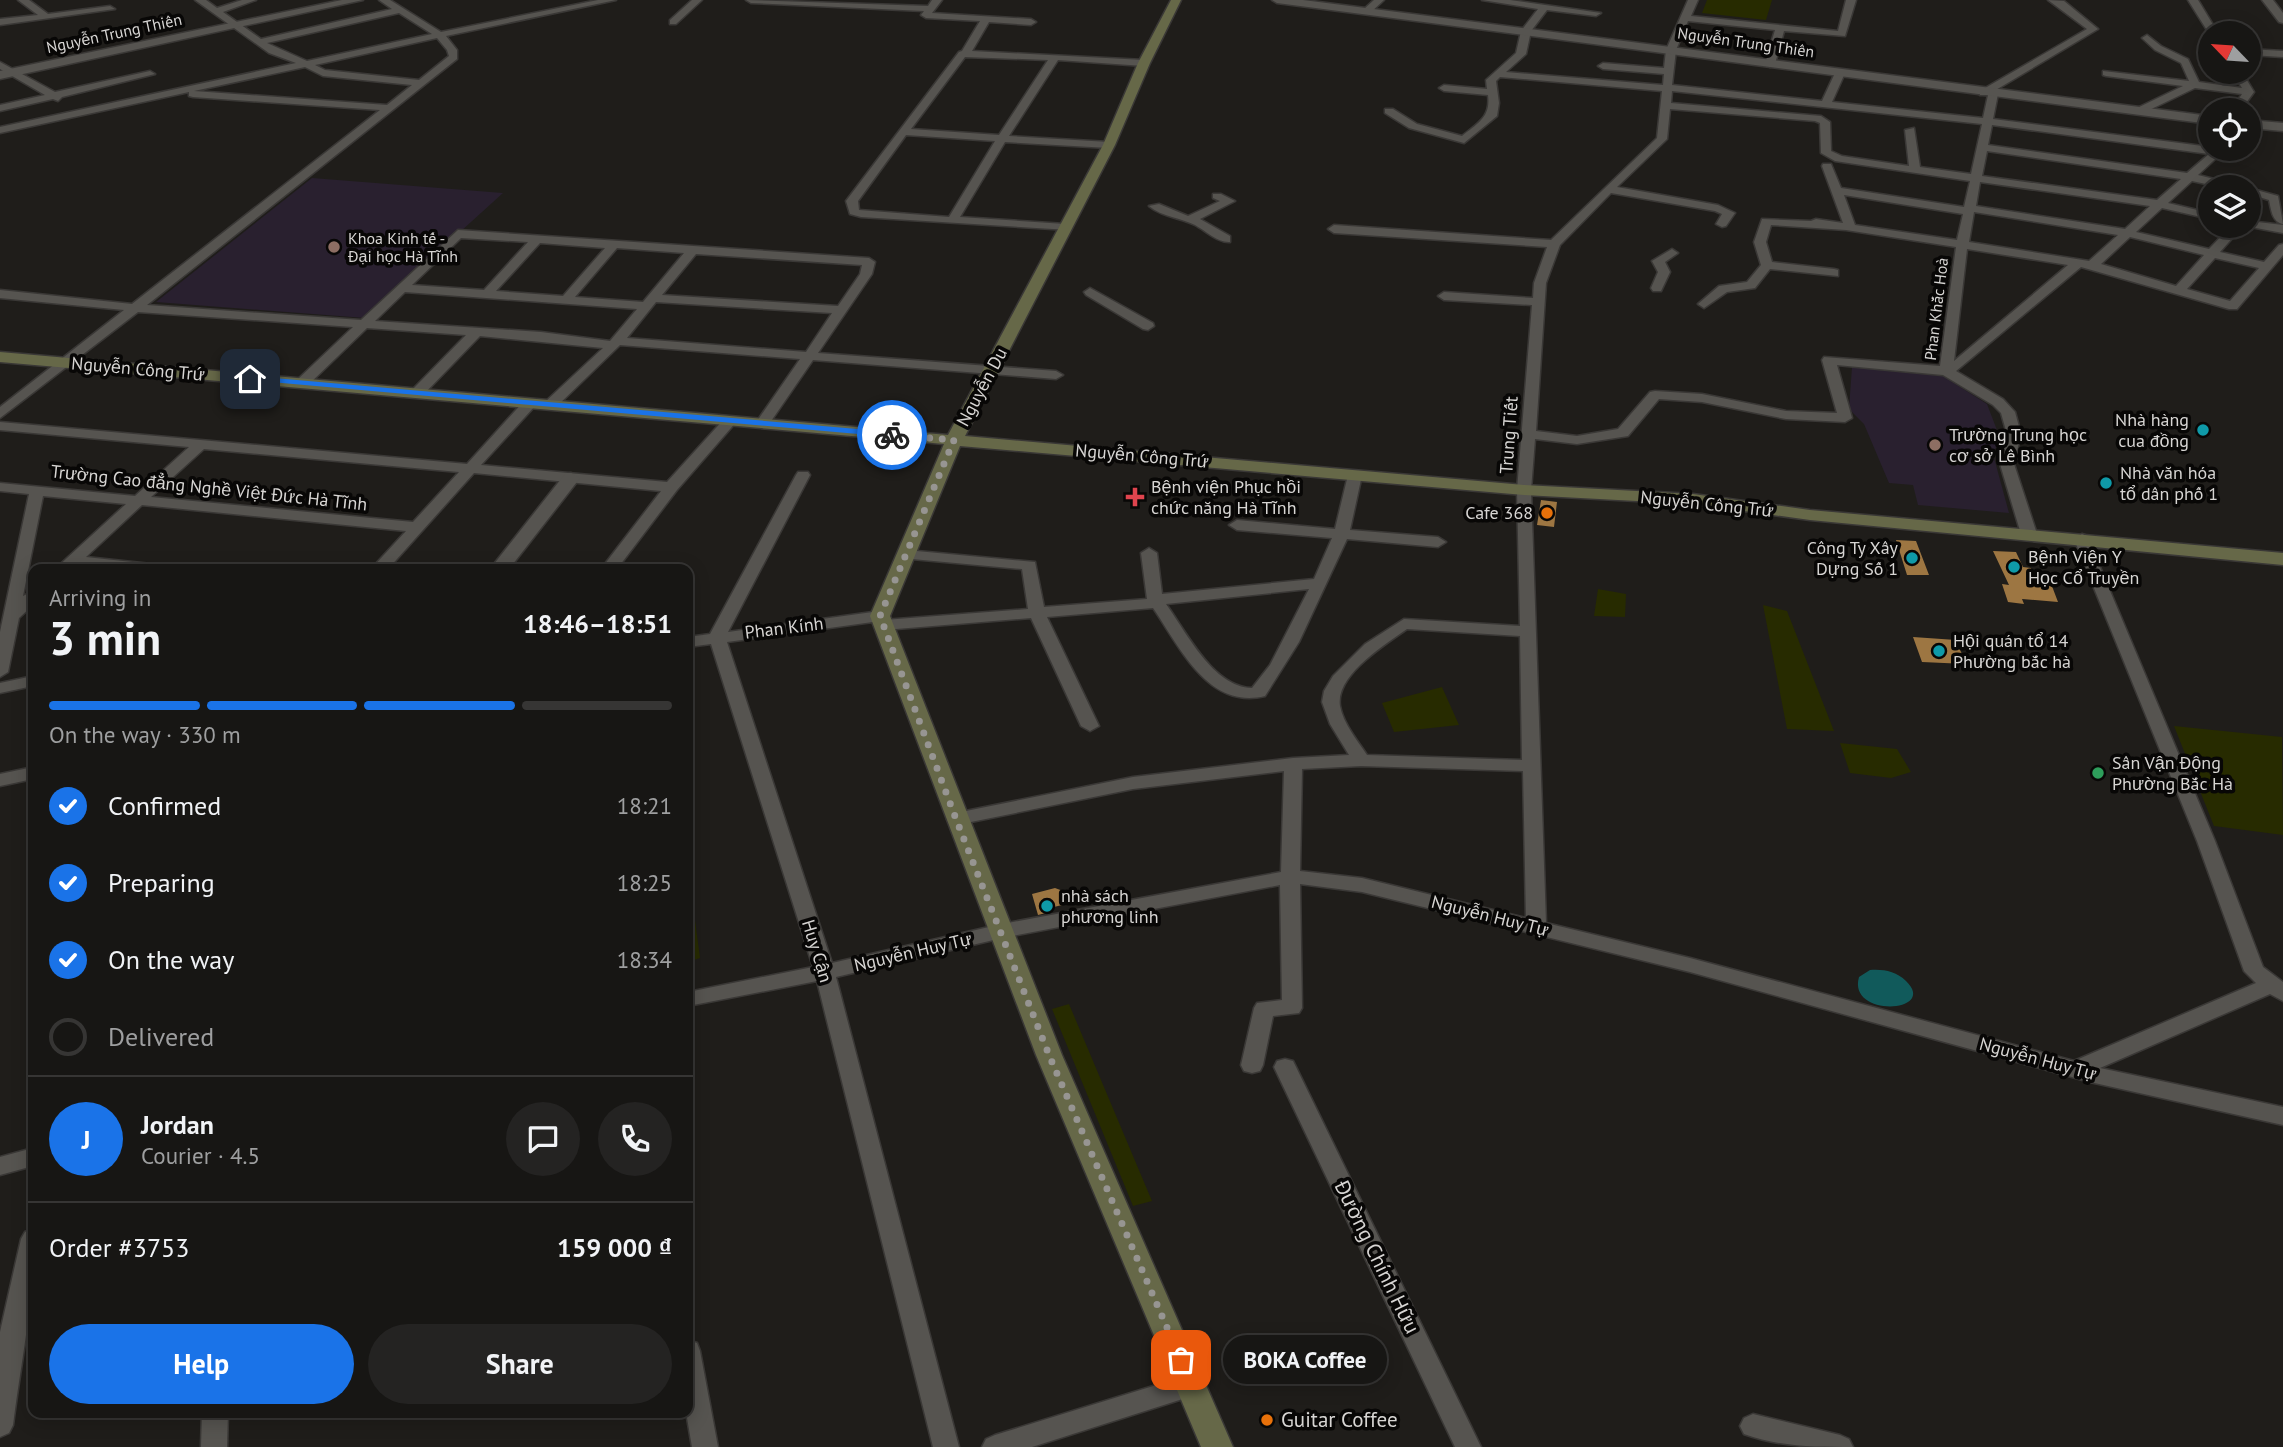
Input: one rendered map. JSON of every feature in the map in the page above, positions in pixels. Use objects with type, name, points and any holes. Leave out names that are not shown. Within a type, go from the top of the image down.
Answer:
[{"type":"main road","name":"Nguyễn Du","points":[[882,621],[954,440],[1110,145],[1143,63],[1176,0]]},
{"type":"main road","name":"Nguyễn Công Trứ","points":[[0,356],[1524,490],[1693,499],[1810,515],[2283,559]]},
{"type":"main road","points":[[882,621],[1049,1055],[1217,1447]]},
{"type":"street","points":[[23,0],[44,15]]},
{"type":"street","points":[[200,0],[272,51],[329,75],[423,83]]},
{"type":"street","points":[[215,12],[251,0]]},
{"type":"street","name":"Nguyễn Trung Thiên","points":[[0,75],[358,0]]},
{"type":"street","points":[[0,414],[69,363],[423,83],[455,53],[439,35],[384,0]]},
{"type":"street","points":[[0,130],[611,0]]},
{"type":"street","points":[[674,22],[697,0]]},
{"type":"street","points":[[751,0],[841,2],[930,9]]},
{"type":"street","points":[[937,0],[926,15],[1031,22]]},
{"type":"street","name":"Nguyễn Trung Thiên","points":[[1277,0],[2198,118]]},
{"type":"street","points":[[1367,11],[1379,0]]},
{"type":"street","points":[[1487,0],[1596,13]]},
{"type":"street","name":"Trung Tiết","points":[[1536,927],[1524,490],[1540,283],[1554,244],[1662,139],[1671,50],[1693,0]]},
{"type":"street","points":[[1686,18],[1842,34],[1851,0]]},
{"type":"street","points":[[1988,93],[2093,29],[2061,3],[2053,0]]},
{"type":"street","points":[[2193,0],[2206,21]]},
{"type":"street","points":[[2275,6],[2283,20]]},
{"type":"street","points":[[1389,111],[1413,126],[1464,140],[1493,117],[1496,112],[1491,80],[1521,54],[1526,31],[1544,7]]},
{"type":"street","points":[[0,22],[110,9]]},
{"type":"street","points":[[258,42],[399,10]]},
{"type":"street","points":[[986,19],[966,53],[959,57],[853,199],[855,212],[1065,228]]},
{"type":"street","points":[[1770,64],[1780,27]]},
{"type":"street","points":[[2147,38],[2158,48],[2185,61],[2195,84]]},
{"type":"street","points":[[966,53],[1143,63]]},
{"type":"street","points":[[2261,53],[2283,54]]},
{"type":"street","points":[[953,220],[1055,57]]},
{"type":"street","points":[[0,65],[54,95],[79,113]]},
{"type":"street","points":[[1603,66],[1669,71]]},
{"type":"street","points":[[1826,104],[1840,73]]},
{"type":"street","points":[[2106,73],[2249,92]]},
{"type":"street","points":[[0,108],[150,74]]},
{"type":"street","points":[[1496,74],[1826,104],[2198,148]]},
{"type":"street","points":[[2139,111],[2195,84]]},
{"type":"street","points":[[2244,84],[2249,92]]},
{"type":"street","points":[[1444,88],[1493,92]]},
{"type":"street","points":[[2245,98],[2249,92]]},
{"type":"street","points":[[180,93],[391,108]]},
{"type":"street","name":"Phan Khắc Hoà","points":[[1988,93],[1962,245],[1946,371],[1998,402],[2008,412],[2014,434],[2007,464],[2029,534]]},
{"type":"street","points":[[1665,106],[1820,118],[1825,122],[1825,148],[1830,156],[2158,204],[2198,213]]},
{"type":"street","points":[[2261,125],[2283,127]]},
{"type":"street","points":[[1910,130],[1915,168]]},
{"type":"street","points":[[902,132],[1110,145]]},
{"type":"street","points":[[1980,147],[2198,179]]},
{"type":"street","points":[[1529,434],[1577,440],[1623,433],[1655,395],[1702,398],[1786,415],[1845,418],[1829,360],[1946,371],[2126,233],[2207,161]]},
{"type":"street","points":[[1827,166],[1850,227]]},
{"type":"street","points":[[1610,189],[1718,208],[1729,213],[1722,223]]},
{"type":"street","points":[[1837,191],[2126,233],[2265,266]]},
{"type":"street","points":[[1155,206],[1188,220],[1229,201],[1217,196]]},
{"type":"street","points":[[2261,199],[2274,198],[2277,213],[2283,221]]},
{"type":"street","points":[[1193,219],[1226,239]]},
{"type":"street","points":[[1768,265],[1760,242],[1766,221],[1850,227]]},
{"type":"street","points":[[1816,222],[2085,264],[2233,306],[2283,248]]},
{"type":"street","points":[[2261,226],[2283,229]]},
{"type":"street","points":[[1334,229],[1554,244]]},
{"type":"street","points":[[302,383],[458,234],[869,262],[866,274],[762,424]]},
{"type":"street","points":[[2178,291],[2226,238]]},
{"type":"street","points":[[487,294],[537,239]]},
{"type":"street","points":[[566,300],[614,245]]},
{"type":"street","points":[[550,405],[615,343],[692,250]]},
{"type":"street","points":[[1657,288],[1664,272],[1658,261],[1672,253]]},
{"type":"street","points":[[1768,265],[1834,273]]},
{"type":"street","points":[[1704,304],[1723,289],[1751,285],[1768,265]]},
{"type":"street","points":[[403,288],[566,300],[841,310]]},
{"type":"street","points":[[1090,292],[1148,326]]},
{"type":"street","points":[[0,294],[138,308],[1056,375]]},
{"type":"street","points":[[1444,296],[1538,302]]},
{"type":"street","points":[[417,393],[477,331]]},
{"type":"street","points":[[383,564],[530,403]]},
{"type":"street","points":[[613,564],[671,487],[730,421]]},
{"type":"street","points":[[0,426],[671,487]]},
{"type":"street","points":[[69,564],[201,444]]},
{"type":"street","points":[[717,636],[803,475]]},
{"type":"street","points":[[1149,553],[1157,601],[1211,678],[1225,688],[1254,693],[1267,684],[1341,536],[1355,475]]},
{"type":"street","points":[[503,564],[571,478]]},
{"type":"street","name":"Trường Cao đẳng Nghề Việt Đức Hà Tĩnh","points":[[0,487],[415,527]]},
{"type":"street","points":[[0,672],[37,490]]},
{"type":"street","points":[[1237,525],[1341,536],[1438,542]]},
{"type":"street","points":[[2082,539],[2203,833],[2254,971],[2277,989]]},
{"type":"street","points":[[906,555],[1029,565],[1037,613],[1090,726]]},
{"type":"street","name":"Phan Kính","points":[[693,641],[717,636],[882,621],[1037,613],[1319,583]]},
{"type":"street","points":[[13,615],[28,601]]},
{"type":"street","points":[[1361,760],[1335,714],[1331,701],[1343,674],[1364,653],[1404,624],[1529,632]]},
{"type":"street","name":"Huy Cận","points":[[717,636],[825,972],[946,1447]]},
{"type":"street","points":[[0,688],[28,682]]},
{"type":"street","points":[[956,819],[1133,783],[1293,764],[1361,760],[1531,766]]},
{"type":"street","points":[[1251,1065],[1264,1008],[1292,1008],[1290,877],[1293,764]]},
{"type":"street","points":[[0,780],[28,774]]},
{"type":"street","name":"Nguyễn Huy Tự","points":[[693,998],[825,972],[1002,931],[1290,877],[1322,878],[1362,885],[1536,927],[2077,1069],[2283,1116]]},
{"type":"street","points":[[2077,1069],[2277,989]]},
{"type":"street","name":"Đường Chính Hữu","points":[[1285,1067],[1468,1447]]},
{"type":"street","points":[[0,1166],[28,1158]]},
{"type":"street","points":[[0,1425],[7,1320],[28,1255]]},
{"type":"street","points":[[693,1379],[705,1447]]},
{"type":"street","points":[[995,1447],[1192,1385]]},
{"type":"street","points":[[214,1447],[215,1418]]},
{"type":"street","points":[[1753,1426],[1840,1447]]},
{"type":"shaded area","name":"Khoa Kinh tế - Đại học Hà Tĩnh","points":[[312,178],[503,193],[365,318],[156,302]]},
{"type":"shaded area","name":"Trường Trung học cơ sở Lê Bình","points":[[1852,367],[1943,376],[1987,404],[2000,438],[1993,454],[2009,513],[1918,505],[1913,485],[1889,483],[1864,424],[1849,409]]},
{"type":"green space","points":[[1707,0],[1772,0],[1766,20],[1702,13]]},
{"type":"green space","points":[[1598,589],[1626,594],[1625,617],[1594,616]]},
{"type":"green space","points":[[1763,605],[1787,611],[1834,731],[1787,729]]},
{"type":"green space","points":[[1442,687],[1459,725],[1394,732],[1382,703]]},
{"type":"green space","points":[[2174,726],[2282,737],[2283,835],[2214,826]]},
{"type":"green space","points":[[1840,743],[1897,749],[1911,772],[1891,778],[1850,773]]},
{"type":"green space","points":[[693,905],[700,958],[693,960]]},
{"type":"green space","points":[[1069,1004],[1152,1201],[1133,1206],[1052,1009]]},
{"type":"water","points":[[1870,970],[1889,971],[1898,975],[1913,992],[1911,1000],[1902,1005],[1890,1006],[1877,1005],[1866,999],[1859,990],[1859,977]]},
{"type":"building","name":"Cafe 368","points":[[1541,500],[1557,502],[1554,527],[1537,525]]},
{"type":"building","name":"Công Ty Xây Dựng Số 1","points":[[1896,540],[1916,541],[1929,575],[1907,575]]},
{"type":"building","points":[[1993,551],[2016,552],[2023,567],[2031,568],[2032,572],[2047,573],[2058,602],[2022,599],[2024,604],[2008,602],[2002,584],[2009,585]]},
{"type":"building","name":"Hội quán tổ 14 Phường bắc hà","points":[[1913,637],[1956,640],[1966,664],[1922,662]]},
{"type":"building","name":"nhà sách phương linh","points":[[1055,888],[1063,891],[1066,904],[1050,908],[1050,912],[1038,915],[1032,894]]},
{"type":"way so far","points":[[892,435],[954,440],[880,616],[1049,1055],[1181,1360]]},
{"type":"place","name":"Khoa Kinh tế - Đại học Hà Tĩnh","points":[[334,247]]},
{"type":"place","name":"Nhà hàng cua đồng","points":[[2203,430]]},
{"type":"place","name":"Trường Trung học cơ sở Lê Bình","points":[[1935,445]]},
{"type":"place","name":"Nhà văn hóa tổ dân phố 1","points":[[2106,483]]},
{"type":"place","name":"Bệnh viện Phục hồi chức năng Hà Tĩnh","points":[[1135,497]]},
{"type":"place","name":"Cafe 368","points":[[1547,513]]},
{"type":"place","name":"Công Ty Xây Dựng Số 1","points":[[1912,558]]},
{"type":"place","name":"Bệnh Viện Y Học Cổ Truyền","points":[[2014,567]]},
{"type":"place","name":"Hội quán tổ 14 Phường bắc hà","points":[[1939,651]]},
{"type":"place","name":"Sân Vận Động Phường Bắc Hà","points":[[2098,773]]},
{"type":"place","name":"nhà sách phương linh","points":[[1047,906]]},
{"type":"place","name":"BOKA Coffee","points":[[1181,1360]]},
{"type":"place","name":"Guitar Coffee","points":[[1267,1420]]},
{"type":"route","points":[[250,379],[892,435]]}]
